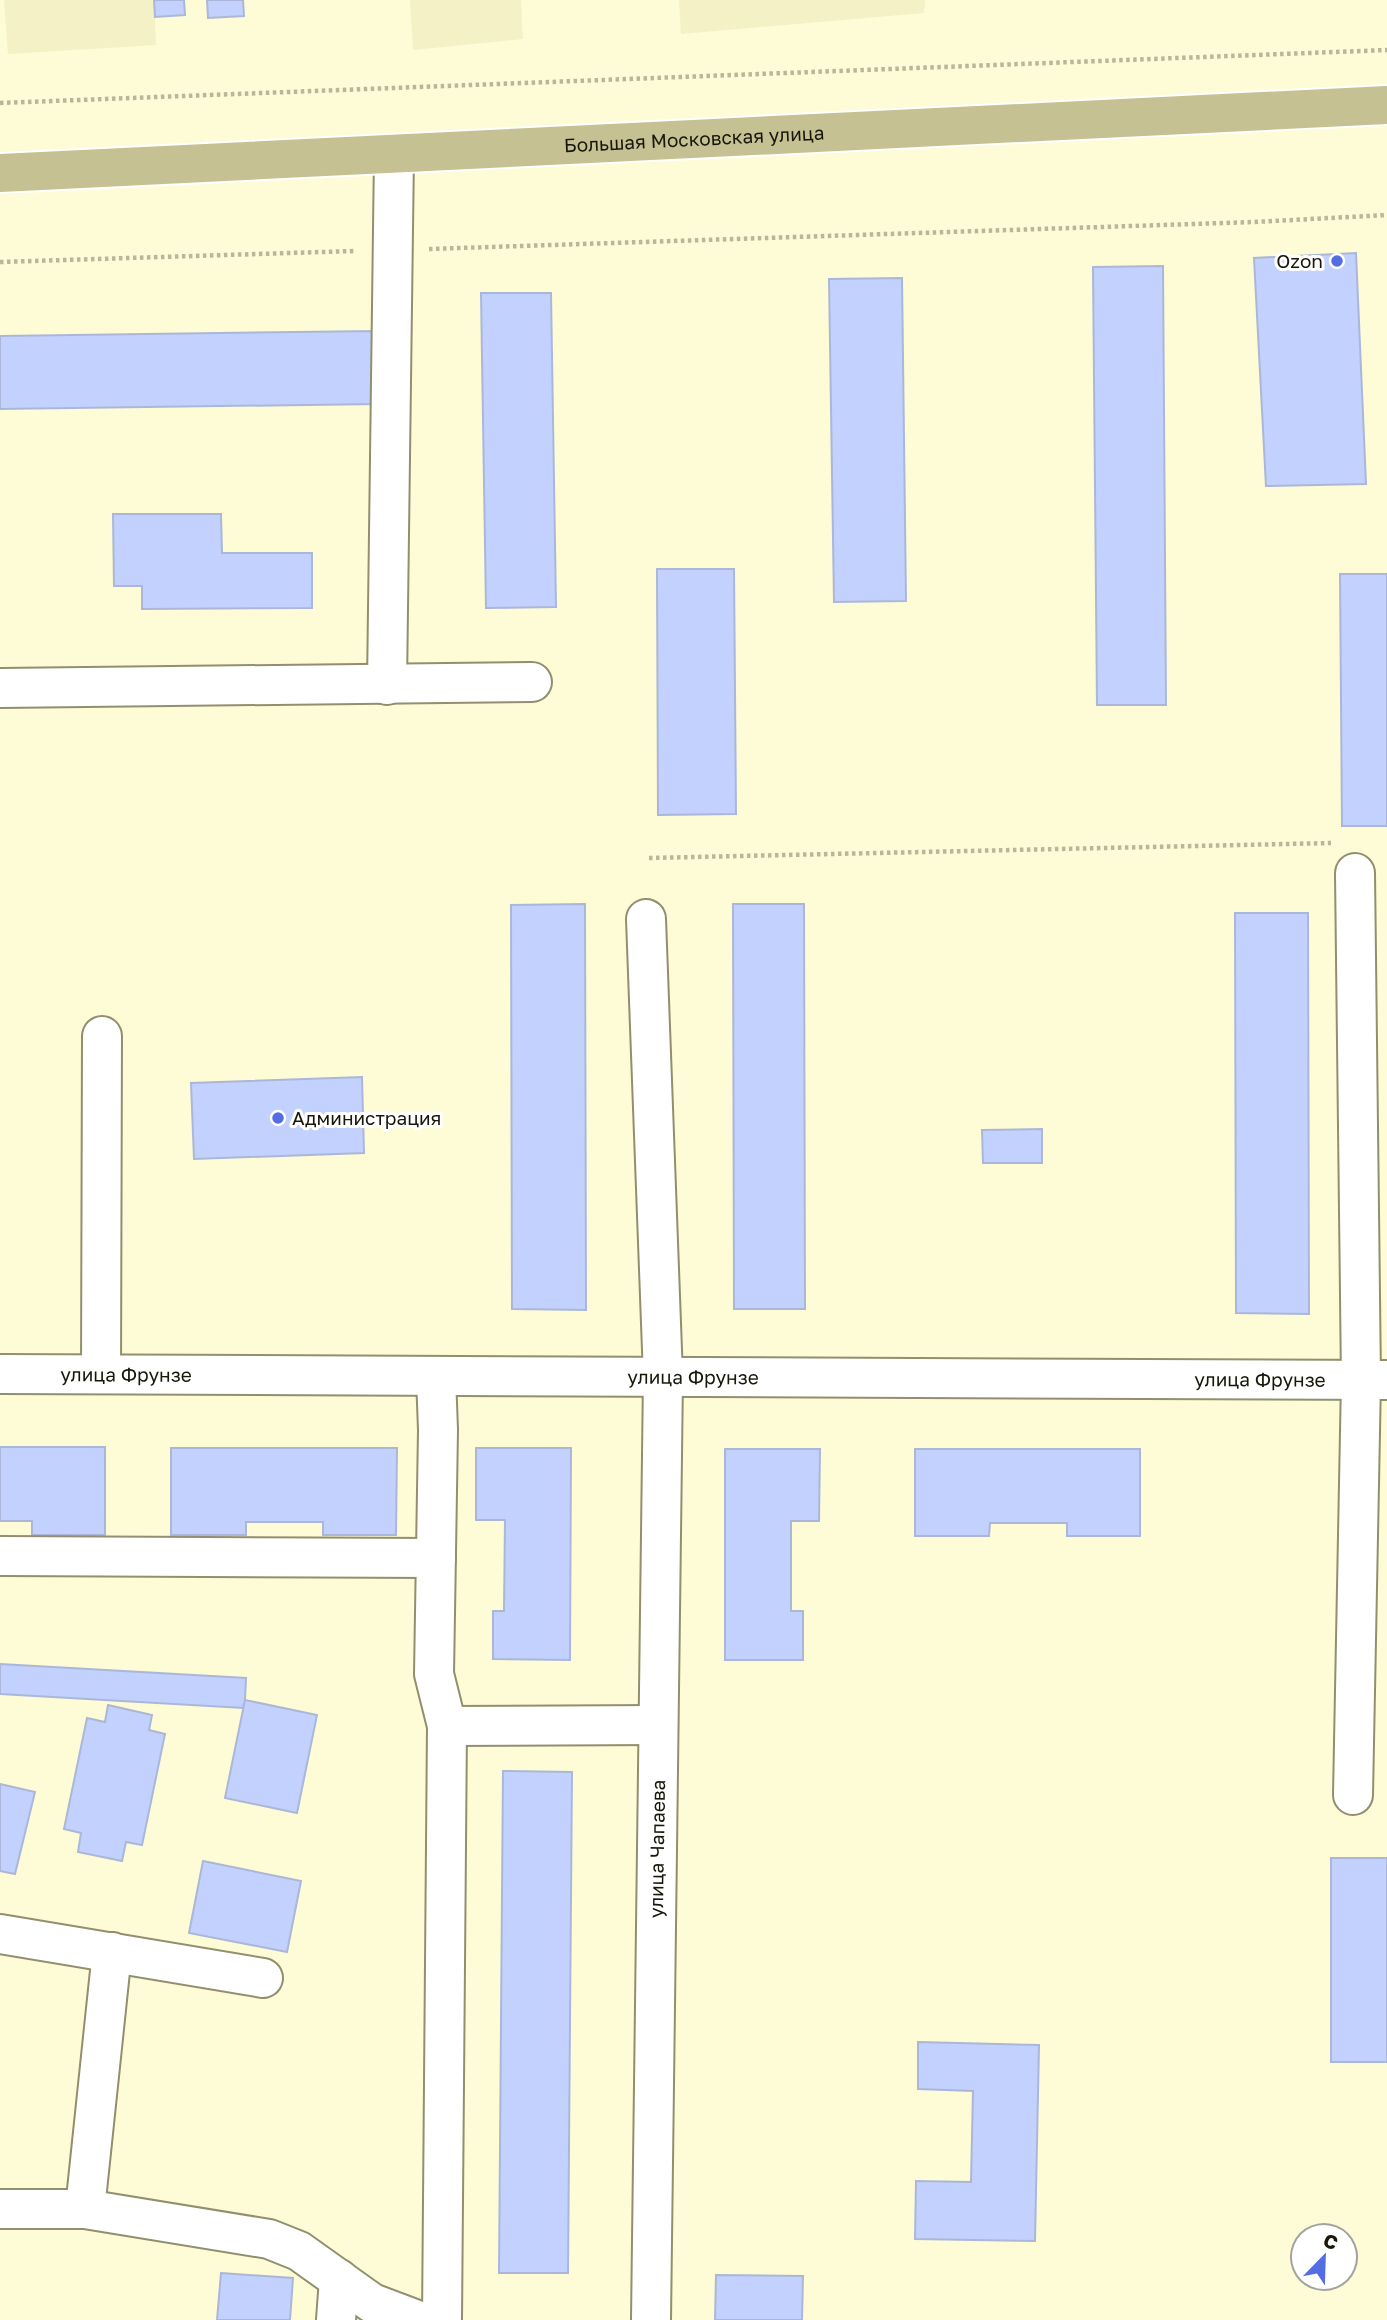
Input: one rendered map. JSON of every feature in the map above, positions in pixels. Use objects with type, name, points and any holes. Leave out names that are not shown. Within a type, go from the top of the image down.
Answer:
[{"type":"main road","name":"Большая Московская улица","points":[[0,173],[1387,104]]},
{"type":"street","points":[[387,685],[394,154]]},
{"type":"street","points":[[0,688],[532,682]]},
{"type":"street","points":[[1353,1795],[1374,1380],[1355,873]]},
{"type":"street","name":"улица Чапаева","points":[[646,919],[663,1377],[651,2320]]},
{"type":"street","points":[[101,1374],[102,1036]]},
{"type":"street","name":"улица Фрунзе","points":[[0,1374],[1374,1380]]},
{"type":"street","points":[[436,1376],[438,1430],[434,1674],[447,1726],[442,2320]]},
{"type":"street","points":[[0,1556],[436,1559]]},
{"type":"street","points":[[447,1726],[658,1725]]},
{"type":"street","points":[[0,1934],[263,1978]]},
{"type":"street","points":[[85,2210],[112,1952]]},
{"type":"street","points":[[0,2209],[85,2210],[269,2239],[299,2251],[372,2303],[417,2320]]},
{"type":"street","points":[[336,2320],[339,2279]]},
{"type":"path","points":[[0,103],[1387,50]]},
{"type":"path","points":[[0,262],[1226,223],[1387,215]]},
{"type":"path","points":[[649,858],[1331,843]]},
{"type":"shaded area","points":[[4,0],[154,0],[156,45],[8,54]]},
{"type":"shaded area","points":[[410,0],[521,0],[523,39],[413,50]]},
{"type":"shaded area","points":[[679,0],[925,0],[924,13],[681,34]]},
{"type":"building","points":[[154,0],[184,0],[185,15],[155,17]]},
{"type":"building","points":[[207,0],[243,0],[244,16],[208,18]]},
{"type":"building","points":[[1356,253],[1366,484],[1266,486],[1254,258]]},
{"type":"building","points":[[1163,266],[1166,705],[1097,705],[1093,267]]},
{"type":"building","points":[[902,278],[906,601],[834,602],[829,279]]},
{"type":"building","points":[[481,293],[551,293],[556,607],[486,608]]},
{"type":"building","points":[[376,331],[377,404],[0,409],[0,336]]},
{"type":"building","points":[[113,514],[221,514],[222,553],[312,553],[312,608],[142,609],[142,586],[114,586]]},
{"type":"building","points":[[657,569],[734,569],[736,814],[658,815]]},
{"type":"building","points":[[1340,574],[1387,574],[1387,826],[1342,826]]},
{"type":"building","points":[[585,904],[586,1310],[512,1309],[511,905]]},
{"type":"building","points":[[733,904],[804,904],[805,1309],[734,1309]]},
{"type":"building","points":[[1235,913],[1308,913],[1309,1314],[1236,1313]]},
{"type":"building","name":"Администрация","points":[[362,1077],[364,1153],[194,1159],[191,1083]]},
{"type":"building","points":[[1042,1129],[1042,1163],[983,1163],[982,1130]]},
{"type":"building","points":[[0,1447],[105,1447],[105,1535],[32,1535],[32,1521],[0,1521]]},
{"type":"building","points":[[171,1448],[397,1448],[396,1535],[323,1535],[323,1522],[246,1522],[246,1535],[171,1535]]},
{"type":"building","points":[[476,1448],[571,1448],[570,1660],[493,1659],[493,1611],[504,1611],[505,1520],[476,1520]]},
{"type":"building","points":[[725,1449],[820,1449],[819,1521],[791,1521],[791,1611],[803,1611],[803,1660],[725,1660]]},
{"type":"building","points":[[915,1449],[1140,1449],[1140,1536],[1067,1536],[1067,1523],[990,1523],[989,1536],[915,1536]]},
{"type":"building","points":[[0,1664],[246,1678],[245,1700],[243,1708],[0,1694]]},
{"type":"building","points":[[245,1700],[317,1715],[297,1813],[225,1798]]},
{"type":"building","points":[[108,1705],[152,1715],[149,1730],[165,1734],[142,1845],[126,1842],[122,1861],[78,1852],[81,1833],[64,1829],[87,1718],[105,1722]]},
{"type":"building","points":[[503,1771],[572,1772],[568,2273],[499,2273]]},
{"type":"building","points":[[0,1784],[35,1792],[15,1874],[0,1871]]},
{"type":"building","points":[[1331,1858],[1387,1858],[1387,2062],[1331,2062]]},
{"type":"building","points":[[203,1861],[301,1881],[287,1952],[189,1933]]},
{"type":"building","points":[[918,2042],[1039,2045],[1035,2241],[915,2239],[916,2181],[971,2182],[973,2091],[918,2089]]},
{"type":"building","points":[[221,2273],[293,2278],[290,2320],[217,2320]]},
{"type":"building","points":[[716,2275],[803,2276],[802,2320],[715,2320]]},
{"type":"place","name":"Ozon","points":[[1337,261]]},
{"type":"place","name":"Администрация","points":[[278,1118]]}]
